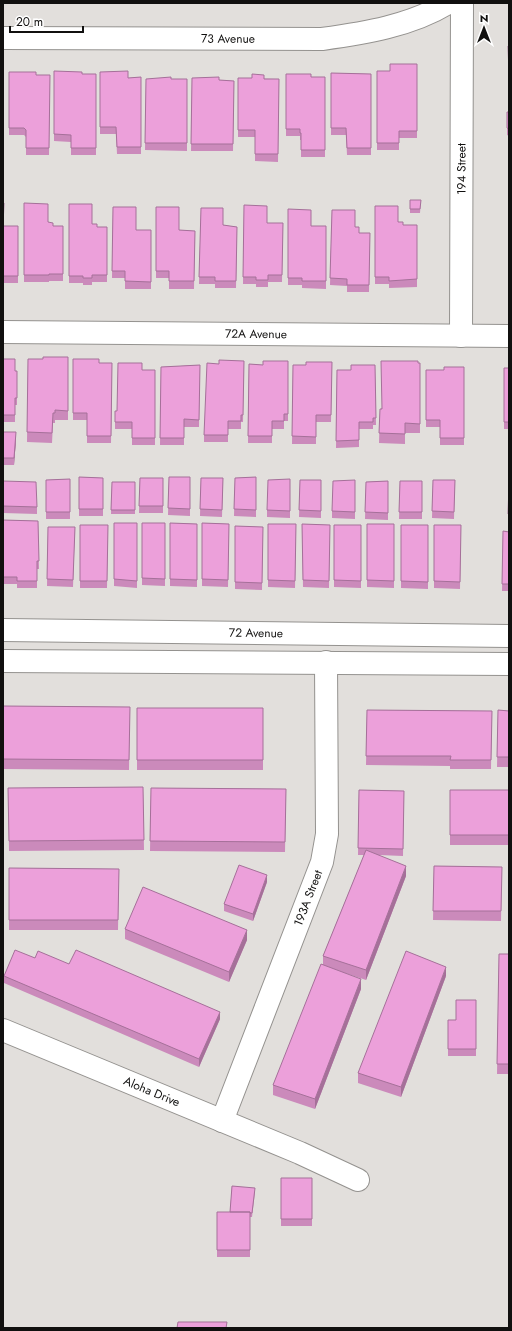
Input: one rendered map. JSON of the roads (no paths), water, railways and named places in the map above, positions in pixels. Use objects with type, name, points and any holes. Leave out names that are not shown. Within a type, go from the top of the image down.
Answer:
[{"type":"street","name":"73 Avenue","points":[[3,38],[322,39],[357,34],[390,26],[428,15],[448,3]]},
{"type":"street","name":"194 Street","points":[[461,336],[462,3]]},
{"type":"street","name":"72A Avenue","points":[[3,332],[509,336]]},
{"type":"street","name":"72 Avenue","points":[[3,630],[509,636]]},
{"type":"street","points":[[3,646],[94,647],[152,632]]},
{"type":"street","points":[[3,660],[509,664]]},
{"type":"street","name":"193A Street","points":[[222,1121],[265,1013],[322,862],[325,847],[328,784],[326,662]]},
{"type":"street","name":"Aloha Drive","points":[[3,1030],[300,1153],[358,1180]]}]
